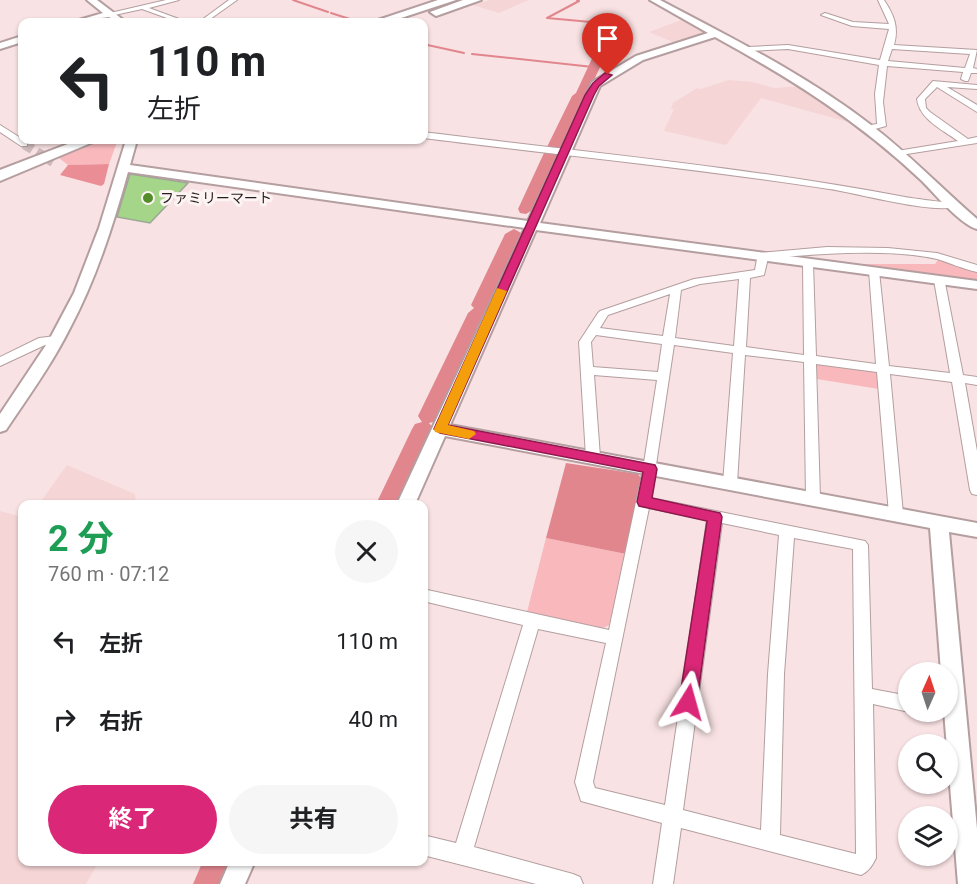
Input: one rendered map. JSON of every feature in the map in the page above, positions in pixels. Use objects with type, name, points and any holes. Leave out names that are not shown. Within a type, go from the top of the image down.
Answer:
[{"type":"highway","points":[[391,18],[450,0]]},
{"type":"highway","points":[[417,18],[475,0]]},
{"type":"highway","points":[[0,166],[53,144]]},
{"type":"highway","points":[[0,166],[66,144]]},
{"type":"highway","points":[[0,176],[80,144]]},
{"type":"street","points":[[91,0],[116,18]]},
{"type":"street","points":[[93,18],[176,0]]},
{"type":"street","points":[[208,18],[234,0]]},
{"type":"street","points":[[654,0],[749,49],[868,128],[977,225]]},
{"type":"street","points":[[868,128],[882,126],[880,117],[884,63],[890,47],[893,27],[892,20],[881,0]]},
{"type":"street","points":[[145,9],[172,18]]},
{"type":"street","points":[[825,15],[852,24],[893,27]]},
{"type":"street","points":[[408,500],[596,84],[620,66],[657,50],[718,33]]},
{"type":"street","points":[[0,45],[18,40]]},
{"type":"street","points":[[749,49],[788,47],[884,63],[977,71]]},
{"type":"street","points":[[890,47],[975,52],[966,70],[964,84]]},
{"type":"street","points":[[936,83],[977,109]]},
{"type":"street","points":[[966,142],[922,108],[921,99],[936,83],[977,87]]},
{"type":"street","points":[[0,129],[18,140]]},
{"type":"street","points":[[428,136],[830,186],[935,206],[953,205]]},
{"type":"street","points":[[897,154],[977,140]]},
{"type":"street","points":[[0,426],[56,340],[82,290],[129,144]]},
{"type":"street","points":[[123,168],[757,257],[977,285]]},
{"type":"street","points":[[757,257],[827,250],[888,251],[937,255],[977,269]]},
{"type":"street","points":[[593,457],[585,342],[604,313],[698,281],[760,273],[757,257]]},
{"type":"street","points":[[808,263],[813,498]]},
{"type":"street","points":[[874,271],[896,514]]},
{"type":"street","points":[[730,483],[745,276]]},
{"type":"street","points":[[940,280],[977,490]]},
{"type":"street","points":[[644,502],[860,545],[866,858],[861,865],[588,795],[584,782],[644,502],[676,289]]},
{"type":"street","points":[[593,331],[977,381]]},
{"type":"street","points":[[0,362],[43,341],[56,340]]},
{"type":"street","points":[[587,371],[664,376]]},
{"type":"street","points":[[440,429],[977,530]]},
{"type":"street","points":[[663,884],[715,517]]},
{"type":"street","points":[[939,523],[946,662]]},
{"type":"street","points":[[770,841],[776,674],[788,531]]},
{"type":"street","points":[[428,596],[615,638]]},
{"type":"street","points":[[462,854],[532,621]]},
{"type":"street","points":[[864,694],[898,702]]},
{"type":"street","points":[[949,722],[970,884]]},
{"type":"street","points":[[428,846],[573,884]]},
{"type":"street","points":[[232,884],[241,866]]},
{"type":"shaded area","points":[[490,0],[529,0],[499,13],[473,5]]},
{"type":"shaded area","points":[[684,19],[703,29],[705,34],[675,43],[649,32]]},
{"type":"shaded area","points":[[729,80],[752,82],[774,88],[802,86],[848,122],[761,98],[726,145],[664,131],[674,109],[671,109],[673,103],[697,88],[701,89]]},
{"type":"shaded area","points":[[92,144],[116,144],[109,164],[68,165],[59,158]]},
{"type":"shaded area","points":[[109,164],[104,184],[101,186],[60,175],[68,165]]},
{"type":"shaded area","points":[[935,256],[977,270],[977,281],[853,264],[935,264],[938,260]]},
{"type":"shaded area","points":[[816,364],[875,371],[878,373],[879,389],[817,379]]},
{"type":"shaded area","points":[[566,463],[638,474],[643,481],[626,554],[546,538]]},
{"type":"shaded area","points":[[67,465],[135,494],[136,500],[42,500]]},
{"type":"shaded area","points":[[0,511],[18,516],[18,866],[96,866],[86,884],[0,884]]},
{"type":"shaded area","points":[[546,538],[626,554],[609,625],[603,628],[527,612]]},
{"type":"building","name":"ファミリーマート","points":[[130,174],[188,183],[150,223],[117,217]]},
{"type":"waterway","points":[[293,0],[328,12]]},
{"type":"waterway","points":[[577,0],[579,1],[547,18],[613,24]]},
{"type":"waterway","points":[[331,13],[347,18]]},
{"type":"waterway","points":[[604,45],[614,24]]},
{"type":"waterway","points":[[428,45],[464,53]]},
{"type":"waterway","points":[[582,91],[602,48]]},
{"type":"waterway","points":[[472,54],[593,67]]},
{"type":"waterway","points":[[555,147],[579,96]]},
{"type":"waterway","points":[[526,209],[552,153]]},
{"type":"waterway","points":[[481,305],[514,234]]},
{"type":"waterway","points":[[429,416],[478,313]]},
{"type":"waterway","points":[[390,500],[423,429]]},
{"type":"waterway","points":[[210,884],[218,866]]},
{"type":"tunnel","points":[[24,144],[53,162]]},
{"type":"slow traffic","points":[[469,434],[440,429],[501,291]]},
{"type":"place","name":"ファミリーマート","points":[[148,198]]},
{"type":"route","points":[[608,75],[596,84],[590,95],[490,313],[440,429],[650,469],[644,502],[715,517],[688,702]]}]
